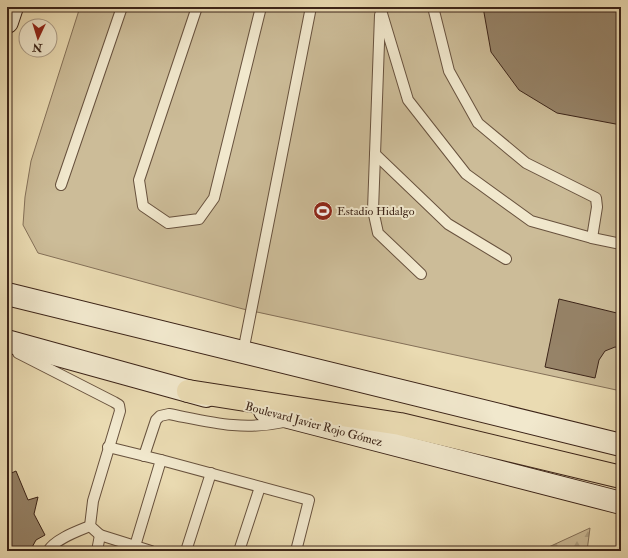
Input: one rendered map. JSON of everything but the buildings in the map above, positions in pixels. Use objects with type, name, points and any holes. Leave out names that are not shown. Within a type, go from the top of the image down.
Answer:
[{"type":"main road","points":[[7,22],[12,7]]},
{"type":"main road","points":[[7,294],[621,445]]},
{"type":"main road","name":"Boulevard Javier Rojo Gómez","points":[[7,341],[188,391],[621,503]]},
{"type":"main road","points":[[188,391],[400,424],[621,477]]},
{"type":"main road","points":[[439,400],[516,431],[621,458]]},
{"type":"lane","points":[[61,185],[122,7]]},
{"type":"lane","points":[[197,7],[139,180],[143,206],[168,223],[199,219],[214,198],[261,7]]},
{"type":"lane","points":[[243,352],[311,7]]},
{"type":"lane","points":[[380,7],[373,210],[378,233],[421,274]]},
{"type":"lane","points":[[380,7],[408,100],[466,174],[531,221],[592,238],[621,244]]},
{"type":"lane","points":[[434,7],[433,10],[449,72],[478,123],[526,163],[596,198],[597,206],[592,238]]},
{"type":"lane","points":[[375,154],[448,224],[506,259]]},
{"type":"lane","points":[[7,347],[119,405],[120,410],[93,501],[90,526]]},
{"type":"lane","points":[[144,456],[156,420],[160,416],[169,414],[230,426],[267,425],[295,419]]},
{"type":"lane","points":[[108,447],[309,500],[296,551]]},
{"type":"lane","points":[[135,546],[160,460]]},
{"type":"lane","points":[[186,551],[211,474]]},
{"type":"lane","points":[[239,551],[260,487]]},
{"type":"lane","points":[[90,526],[100,535],[151,551]]},
{"type":"lane","points":[[48,551],[68,535],[90,526]]},
{"type":"lane","points":[[97,551],[100,535]]},
{"type":"green space","name":"Estadio Hidalgo","points":[[80,7],[621,7],[621,391],[243,309],[38,253],[23,225],[25,197],[31,161]]},
{"type":"green space","points":[[590,528],[587,551],[540,551]]},
{"type":"place","name":"Estadio Hidalgo","points":[[323,211]]}]
